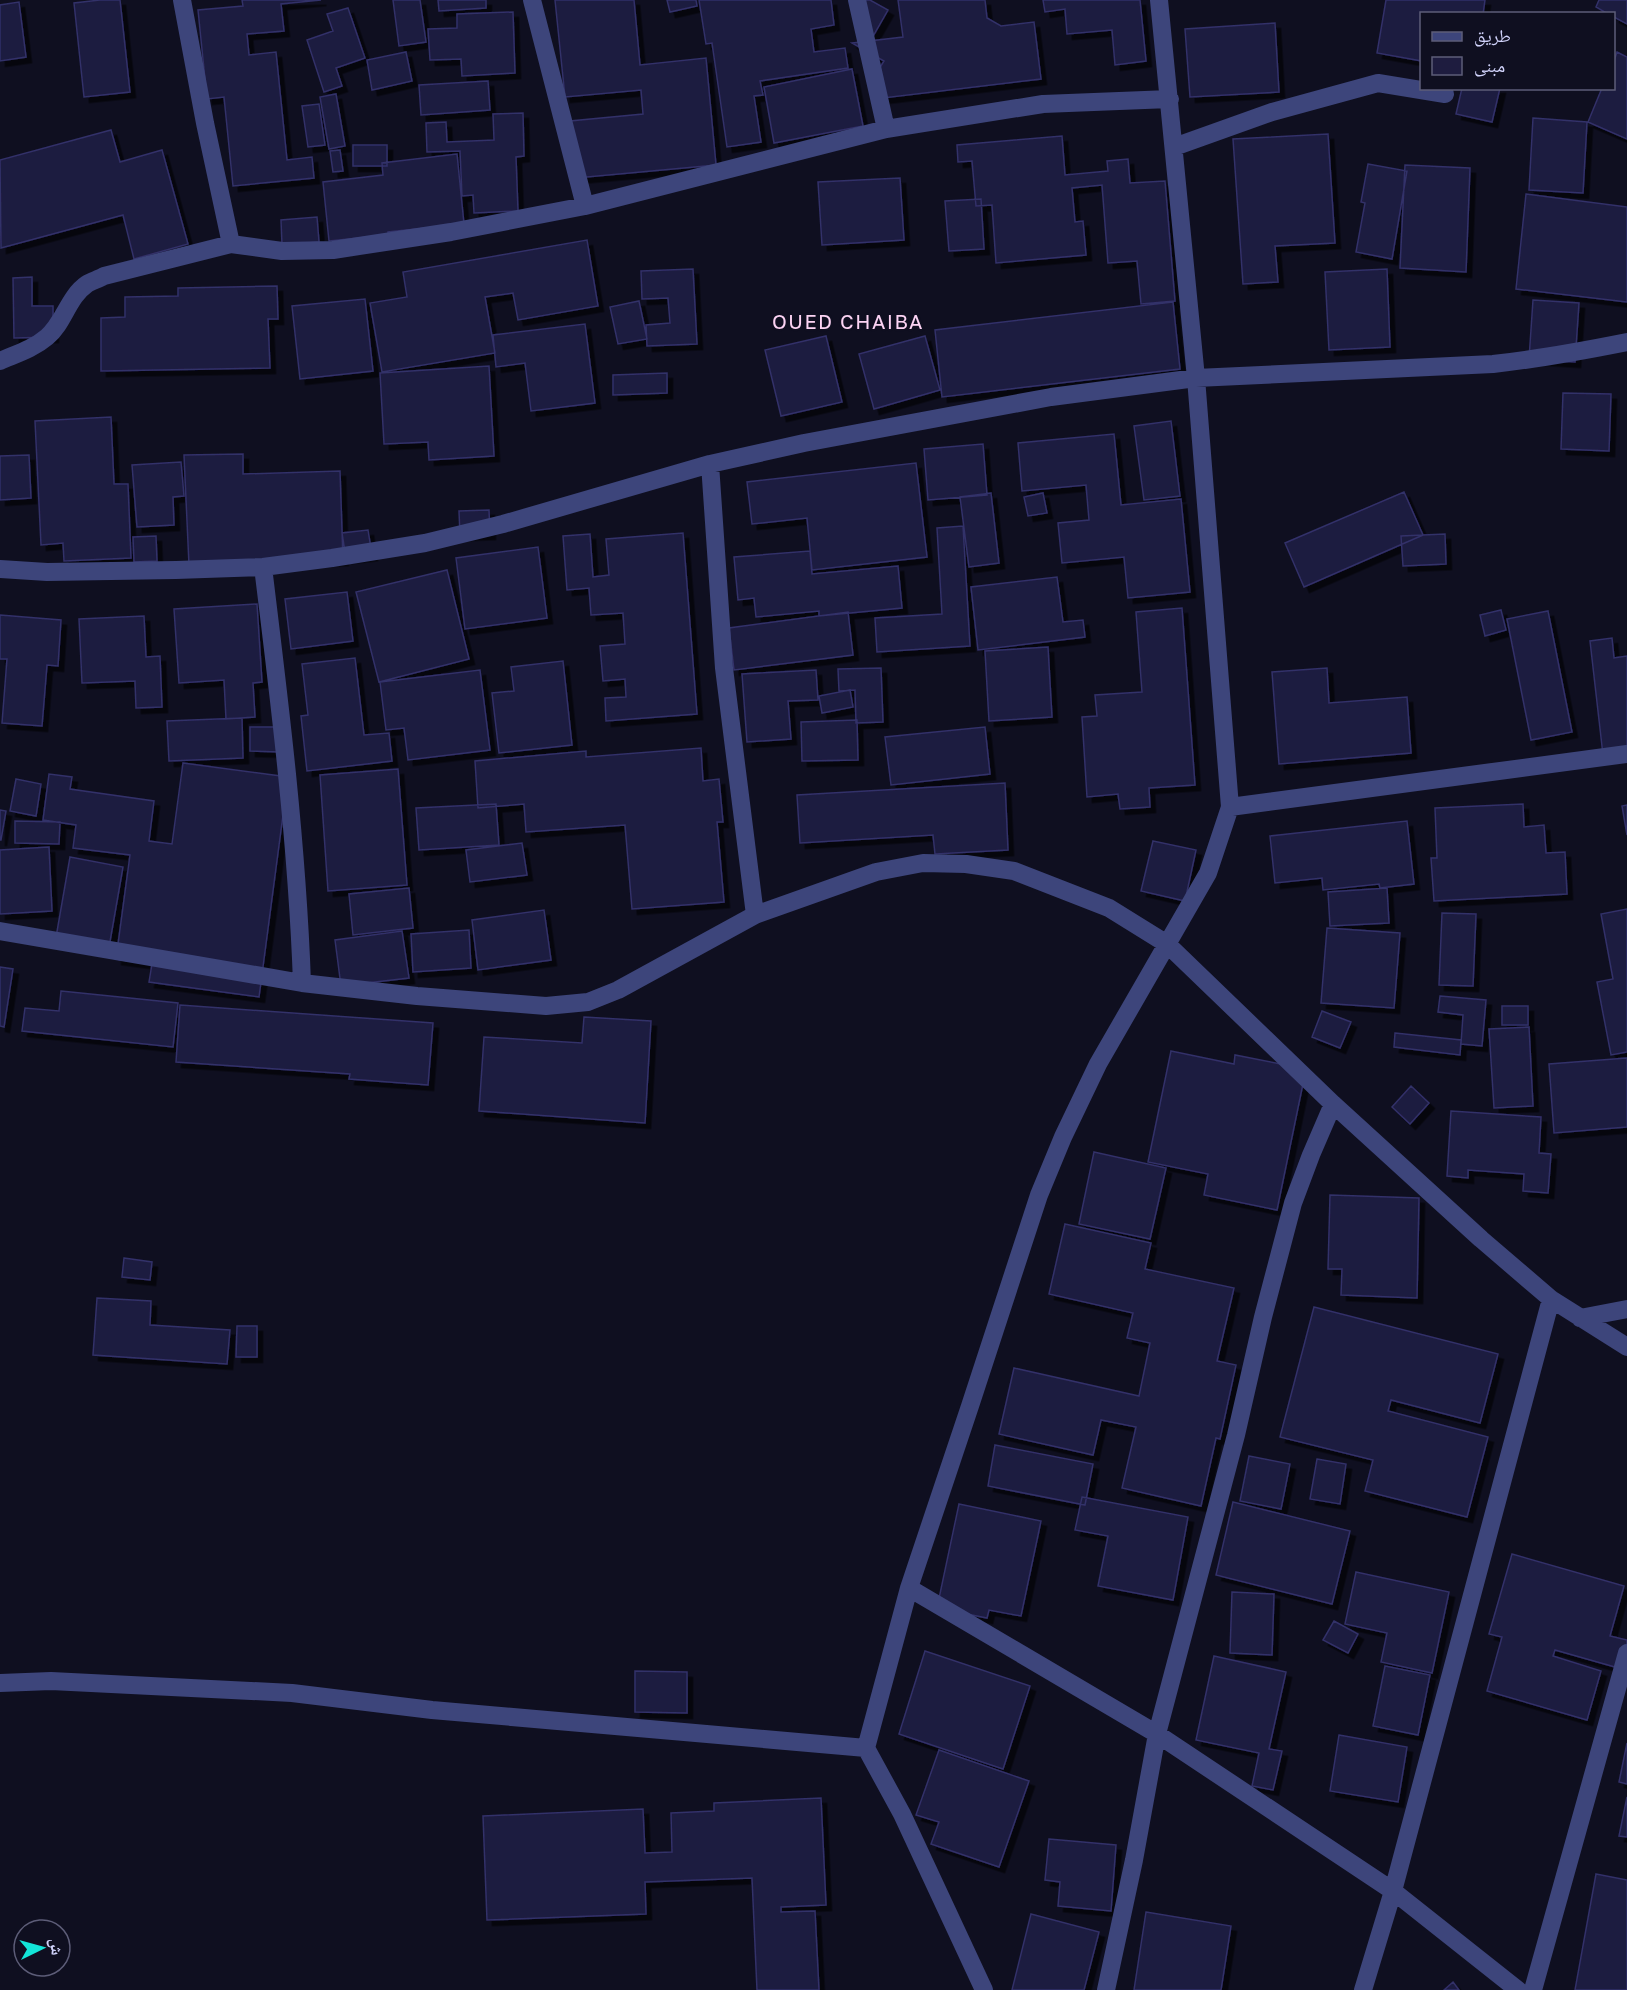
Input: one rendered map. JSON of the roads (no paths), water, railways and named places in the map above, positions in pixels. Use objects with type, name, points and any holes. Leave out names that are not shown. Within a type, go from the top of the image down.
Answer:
[{"type":"street","points":[[182,0],[209,145],[231,244]]},
{"type":"street","points":[[532,0],[585,206]]},
{"type":"street","points":[[857,0],[886,129]]},
{"type":"street","points":[[984,1990],[902,1814],[866,1748],[909,1588],[1039,1195],[1063,1137],[1098,1064],[1208,873],[1230,807],[1196,378],[1159,0]]},
{"type":"street","points":[[1174,147],[1272,112],[1378,82],[1420,90]]},
{"type":"street","points":[[1423,90],[1445,94]]},
{"type":"street","points":[[0,361],[29,349],[48,336],[75,296],[87,284],[104,276],[231,244],[282,251],[333,250],[451,232],[585,206],[886,129],[1043,104],[1170,99]]},
{"type":"street","points":[[0,570],[47,572],[263,567],[425,543],[513,521],[710,464],[804,442],[1028,401],[1196,378],[1493,364],[1538,359],[1627,342]]},
{"type":"street","points":[[710,464],[724,668],[755,915]]},
{"type":"street","points":[[263,567],[294,838],[302,983]]},
{"type":"street","points":[[1230,807],[1627,754]]},
{"type":"street","points":[[0,931],[302,983],[546,1006],[588,1002],[618,990],[755,915],[876,872],[923,863],[966,864],[1014,871],[1108,908],[1167,944],[1426,1191],[1551,1299],[1627,1347]]},
{"type":"street","points":[[1107,1990],[1157,1734],[1236,1436],[1263,1317],[1293,1203],[1333,1104]]},
{"type":"street","points":[[1363,1990],[1393,1892],[1551,1299]]},
{"type":"street","points":[[1580,1318],[1627,1309]]},
{"type":"street","points":[[909,1588],[1157,1734],[1393,1892],[1518,1990]]},
{"type":"street","points":[[1533,1990],[1627,1653]]},
{"type":"street","points":[[0,1683],[51,1681],[292,1693],[432,1710],[866,1748]]},
{"type":"district","name":"OUED CHAIBA","points":[[848,322]]}]
